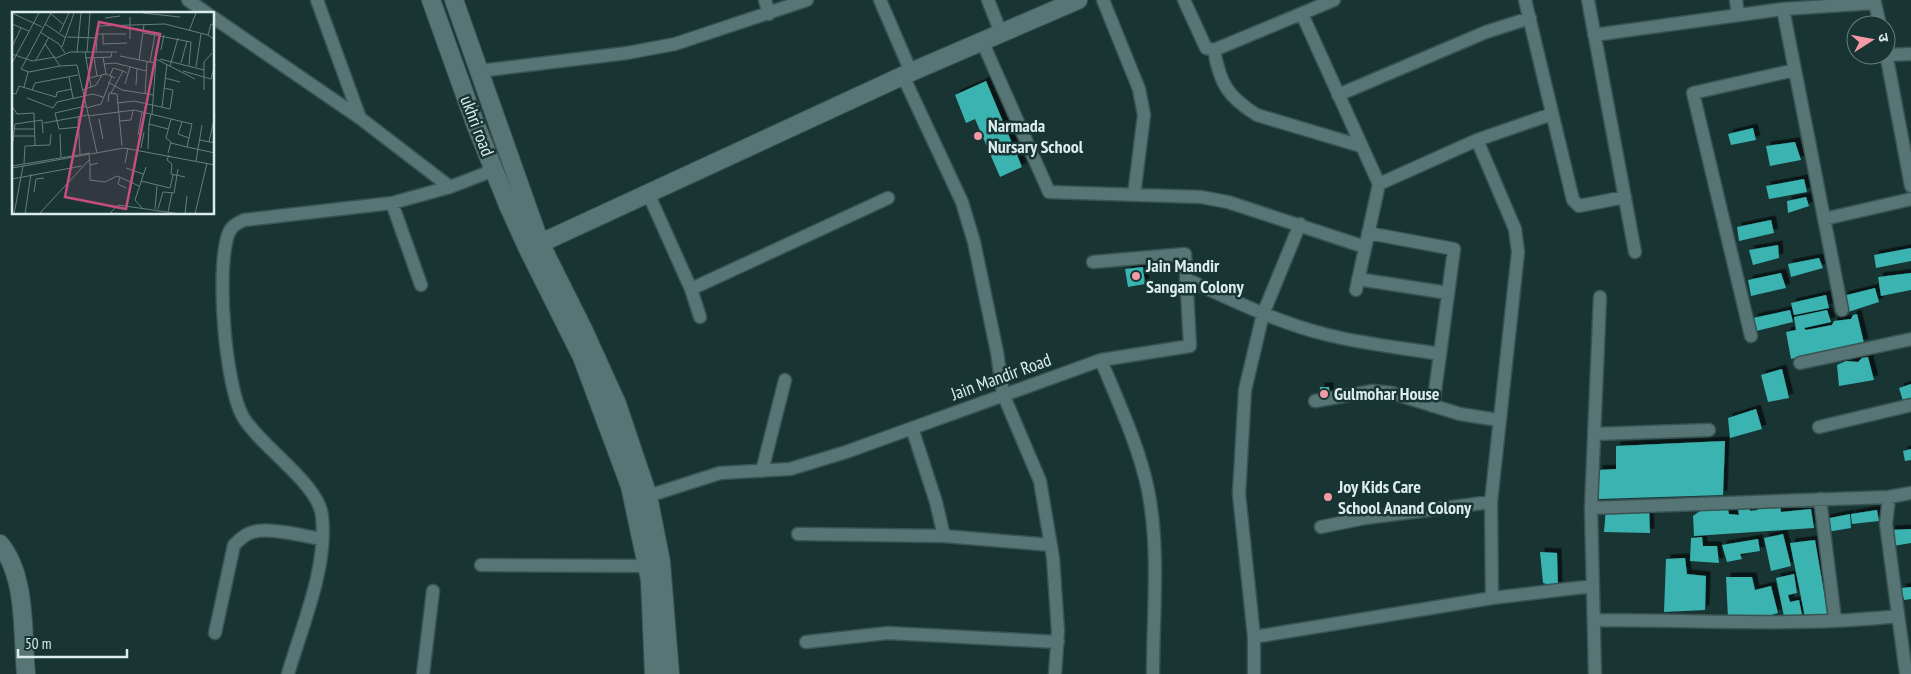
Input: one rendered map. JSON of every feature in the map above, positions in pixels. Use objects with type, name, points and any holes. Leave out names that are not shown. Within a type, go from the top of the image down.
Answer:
[{"type":"street","points":[[188,0],[205,12]]},
{"type":"street","points":[[317,0],[360,118]]},
{"type":"street","name":"ukhri road","points":[[431,0],[494,170],[534,246]]},
{"type":"street","points":[[454,0],[479,71],[534,246],[602,406],[630,486],[647,566],[654,674]]},
{"type":"street","points":[[764,0],[770,14]]},
{"type":"street","points":[[479,71],[627,53],[675,44],[770,14],[807,0]]},
{"type":"street","points":[[880,0],[907,74],[962,202],[976,251],[997,352],[1003,394],[1040,481],[1051,545],[1058,642],[1056,674]]},
{"type":"street","points":[[988,0],[1001,33]]},
{"type":"street","points":[[534,246],[907,74],[1078,0]]},
{"type":"street","points":[[1103,0],[1139,89],[1144,115],[1134,195]]},
{"type":"street","points":[[1184,0],[1206,48],[1214,50],[1334,0]]},
{"type":"street","points":[[1525,0],[1572,200],[1579,206],[1625,197]]},
{"type":"street","points":[[1588,0],[1635,252]]},
{"type":"street","points":[[1736,0],[1738,15]]},
{"type":"street","points":[[1594,35],[1783,9],[1875,3],[1878,15]]},
{"type":"street","points":[[1783,9],[1842,310]]},
{"type":"street","points":[[1302,14],[1379,184],[1357,284],[1448,293]]},
{"type":"street","points":[[1338,95],[1486,32],[1530,18]]},
{"type":"street","points":[[215,19],[360,118],[450,187]]},
{"type":"street","points":[[982,42],[1049,192],[1201,198],[1228,202],[1365,246]]},
{"type":"street","points":[[1214,50],[1218,74],[1228,92],[1242,106],[1257,115],[1362,146]]},
{"type":"street","points":[[1896,54],[1911,54]]},
{"type":"street","points":[[1888,65],[1911,186]]},
{"type":"street","points":[[1751,336],[1693,93],[1795,70]]},
{"type":"street","points":[[1379,184],[1477,140],[1552,114]]},
{"type":"street","points":[[1477,140],[1515,229],[1518,252],[1498,420],[1491,502],[1492,598]]},
{"type":"street","points":[[288,674],[318,572],[322,539],[322,514],[311,490],[268,448],[244,418],[234,396],[222,296],[228,236],[233,225],[244,220],[392,203],[450,187],[494,170]]},
{"type":"street","points":[[648,193],[691,289],[700,317]]},
{"type":"street","points":[[691,289],[888,198]]},
{"type":"street","points":[[1824,219],[1911,199]]},
{"type":"street","points":[[392,203],[421,285]]},
{"type":"street","points":[[1254,674],[1254,637],[1240,494],[1245,390],[1263,314],[1300,224]]},
{"type":"street","points":[[1368,233],[1454,249],[1433,406]]},
{"type":"street","points":[[534,246],[583,328],[617,404],[648,496],[661,562],[670,674]]},
{"type":"street","name":"Jain Mandir Road","points":[[648,496],[720,473],[790,469],[846,452],[1101,360],[1190,346],[1185,254],[1093,262]]},
{"type":"street","points":[[1186,279],[1263,314],[1329,335],[1440,354]]},
{"type":"street","points":[[1595,674],[1592,508],[1600,297]]},
{"type":"street","points":[[1800,363],[1911,339]]},
{"type":"street","points":[[1101,360],[1133,441],[1148,489],[1154,537],[1153,674]]},
{"type":"street","points":[[762,471],[785,380]]},
{"type":"street","points":[[1314,400],[1373,392],[1392,393],[1460,414],[1498,420]]},
{"type":"street","points":[[1819,426],[1911,405]]},
{"type":"street","points":[[912,428],[936,502],[944,536]]},
{"type":"street","points":[[1594,434],[1709,430]]},
{"type":"street","points":[[1592,508],[1889,496],[1911,493]]},
{"type":"street","points":[[1889,496],[1886,524],[1906,674]]},
{"type":"street","points":[[1820,499],[1835,620]]},
{"type":"street","points":[[1321,527],[1365,518],[1491,502]]},
{"type":"street","points":[[215,633],[234,545],[242,537],[251,532],[265,531],[322,539]]},
{"type":"street","points":[[798,534],[944,536],[1051,545]]},
{"type":"street","points":[[0,544],[11,558],[18,579],[26,674]]},
{"type":"street","points":[[481,565],[647,566]]},
{"type":"street","points":[[1254,637],[1492,598],[1593,586]]},
{"type":"street","points":[[422,674],[433,591]]},
{"type":"street","points":[[1594,620],[1835,620],[1898,616]]},
{"type":"street","points":[[806,642],[888,633],[1058,642]]},
{"type":"building","points":[[986,81],[1022,167],[1000,177],[975,119],[966,123],[955,95]]},
{"type":"building","points":[[1753,128],[1756,140],[1731,145],[1728,134]]},
{"type":"building","points":[[1795,142],[1801,160],[1770,166],[1766,146]]},
{"type":"building","points":[[1804,179],[1807,192],[1769,199],[1766,186]]},
{"type":"building","points":[[1806,197],[1809,206],[1788,213],[1787,201]]},
{"type":"building","points":[[1771,220],[1774,233],[1739,241],[1737,227]]},
{"type":"building","points":[[1778,245],[1779,258],[1753,265],[1749,250]]},
{"type":"building","points":[[1911,248],[1911,261],[1876,268],[1874,255]]},
{"type":"building","points":[[1819,258],[1823,268],[1791,277],[1788,264]]},
{"type":"building","points":[[1143,267],[1145,284],[1128,287],[1125,269]]},
{"type":"building","points":[[1781,273],[1786,288],[1751,296],[1748,280]]},
{"type":"building","points":[[1911,273],[1911,290],[1881,296],[1878,277]]},
{"type":"building","points":[[1875,288],[1879,302],[1848,312],[1843,296]]},
{"type":"building","points":[[1826,295],[1829,308],[1794,315],[1791,303]]},
{"type":"building","points":[[1790,310],[1793,322],[1756,331],[1753,318]]},
{"type":"building","points":[[1827,310],[1831,322],[1804,328],[1806,330],[1832,325],[1834,321],[1851,319],[1853,315],[1857,314],[1864,343],[1791,359],[1786,332],[1796,330],[1794,317]]},
{"type":"building","points":[[1868,357],[1874,380],[1839,386],[1837,365],[1846,361],[1858,362],[1862,358]]},
{"type":"building","points":[[1782,369],[1789,398],[1768,402],[1761,375]]},
{"type":"building","points":[[1911,384],[1911,402],[1904,404],[1899,388]]},
{"type":"building","name":"Gulmohar House","points":[[1320,387],[1329,387],[1330,397],[1319,398]]},
{"type":"building","points":[[1756,409],[1762,429],[1730,438],[1728,418]]},
{"type":"building","points":[[1725,441],[1723,495],[1599,499],[1598,470],[1616,469],[1616,446]]},
{"type":"building","points":[[1911,449],[1911,460],[1905,461],[1903,451]]},
{"type":"building","points":[[1757,506],[1780,506],[1781,512],[1811,509],[1814,528],[1694,536],[1693,516],[1703,509],[1710,511],[1718,508],[1728,510],[1729,514],[1739,515],[1738,509],[1750,507],[1750,511],[1758,510]]},
{"type":"building","points":[[1606,508],[1649,508],[1650,533],[1604,532]]},
{"type":"building","points":[[1877,510],[1879,521],[1852,524],[1851,514]]},
{"type":"building","points":[[1850,514],[1851,528],[1827,532],[1825,519]]},
{"type":"building","points":[[1911,529],[1911,543],[1893,546],[1890,530]]},
{"type":"building","points":[[1783,534],[1791,566],[1771,571],[1764,538]]},
{"type":"building","points":[[1702,537],[1703,546],[1717,546],[1719,563],[1690,561],[1691,538]]},
{"type":"building","points":[[1758,539],[1760,551],[1740,554],[1742,559],[1727,562],[1722,545]]},
{"type":"building","points":[[1815,540],[1828,616],[1805,617],[1790,543]]},
{"type":"building","points":[[1540,552],[1557,553],[1558,587],[1543,583]]},
{"type":"building","points":[[1685,558],[1687,574],[1706,576],[1705,610],[1664,612],[1666,559]]},
{"type":"building","points":[[1794,574],[1797,593],[1788,595],[1790,602],[1799,600],[1802,615],[1785,621],[1776,578]]},
{"type":"building","points":[[1726,577],[1752,577],[1755,590],[1771,586],[1778,613],[1759,619],[1728,618]]},
{"type":"building","points":[[1911,587],[1911,599],[1904,600],[1901,588]]},
{"type":"place","name":"Narmada Nursary School","points":[[978,136]]},
{"type":"place","name":"Jain Mandir Sangam Colony","points":[[1136,276]]},
{"type":"place","name":"Gulmohar House","points":[[1324,394]]},
{"type":"place","name":"Joy Kids Care School Anand Colony","points":[[1328,497]]}]
